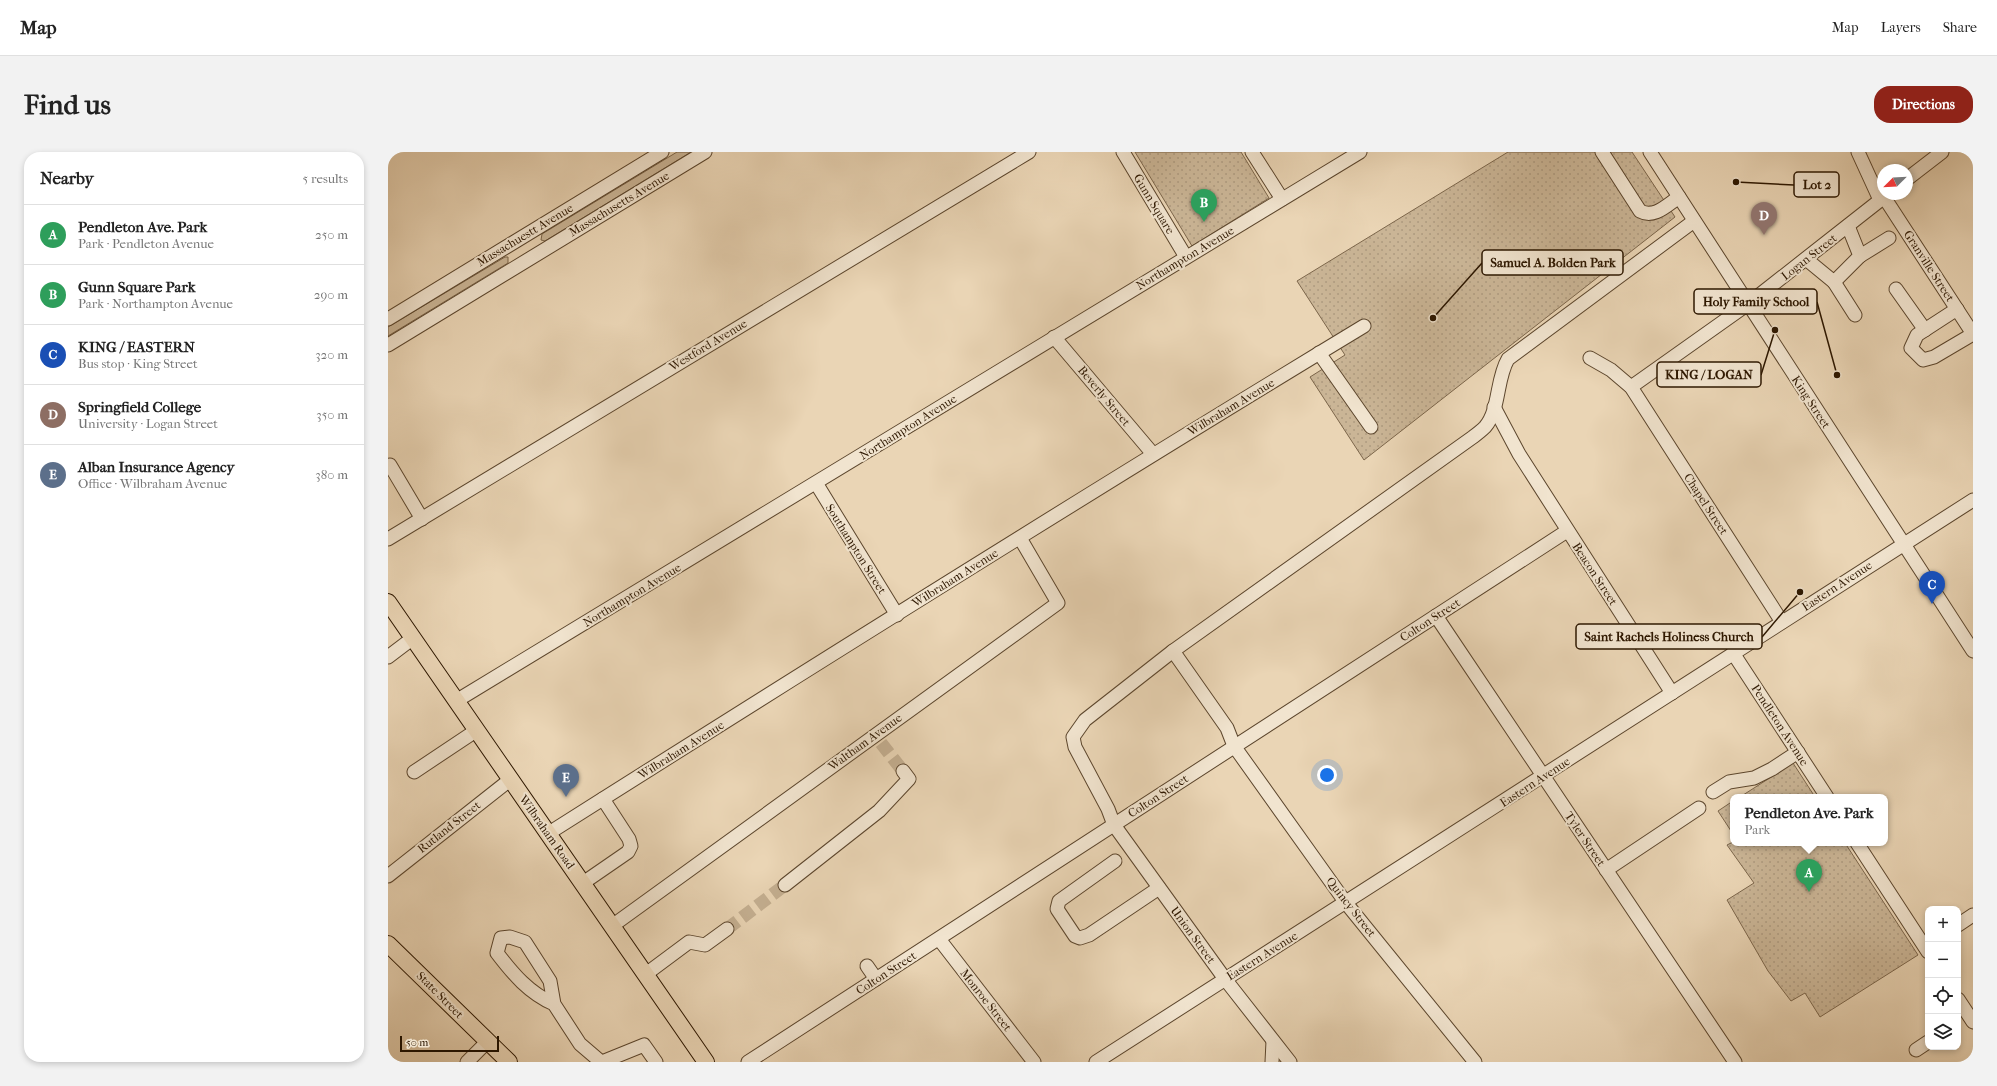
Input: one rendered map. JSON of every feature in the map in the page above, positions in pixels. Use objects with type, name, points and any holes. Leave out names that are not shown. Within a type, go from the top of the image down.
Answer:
[{"type":"main road","name":"Wilbraham Road","points":[[388,602],[706,1062]]},
{"type":"main road","name":"State Street","points":[[388,944],[509,1062]]},
{"type":"street","name":"Massachuestt Avenue","points":[[388,319],[662,152]]},
{"type":"street","name":"Massachusetts Avenue","points":[[388,345],[705,152]]},
{"type":"street","name":"Westford Avenue","points":[[388,540],[1029,152]]},
{"type":"street","name":"Gunn Square","points":[[1123,152],[1186,257]]},
{"type":"street","points":[[1252,152],[1282,199]]},
{"type":"street","name":"Northampton Avenue","points":[[456,701],[1360,152]]},
{"type":"street","points":[[1602,152],[1640,211],[1646,214],[1652,214],[1679,197]]},
{"type":"street","name":"King Street","points":[[1650,152],[1973,651]]},
{"type":"street","name":"Granville Street","points":[[1858,152],[1877,185]]},
{"type":"street","points":[[1913,174],[1942,152]]},
{"type":"street","name":"Logan Street","points":[[1631,387],[1748,304],[1880,200]]},
{"type":"street","name":"Granville Street","points":[[1886,200],[1973,334]]},
{"type":"street","points":[[1173,650],[1473,437],[1486,426],[1494,408],[1503,368],[1508,359],[1694,220]]},
{"type":"street","points":[[1848,226],[1860,256]]},
{"type":"street","points":[[522,237],[534,256]]},
{"type":"street","points":[[1834,282],[1860,256],[1889,238]]},
{"type":"street","points":[[1806,259],[1834,282],[1855,315]]},
{"type":"street","points":[[1896,289],[1925,330]]},
{"type":"street","points":[[1957,309],[1917,335],[1911,348],[1923,360],[1934,357],[1973,334]]},
{"type":"street","name":"Wilbraham Avenue","points":[[549,834],[1153,454],[1364,326]]},
{"type":"street","name":"Beverly Street","points":[[1054,337],[1153,454]]},
{"type":"street","points":[[1319,353],[1372,427]]},
{"type":"street","name":"Chapel Street","points":[[1590,358],[1611,370],[1631,387],[1782,622]]},
{"type":"street","name":"Beacon Street","points":[[1494,408],[1519,454],[1567,531],[1672,693]]},
{"type":"street","points":[[388,466],[390,465],[422,519]]},
{"type":"street","name":"Southampton Street","points":[[816,483],[897,615]]},
{"type":"street","name":"Eastern Avenue","points":[[1096,1062],[1543,777],[1733,653],[1973,500]]},
{"type":"street","name":"Colton Street","points":[[748,1062],[1567,531]]},
{"type":"street","name":"Waltham Avenue","points":[[612,926],[878,739],[1058,603],[1020,538]]},
{"type":"street","name":"Tyler Street","points":[[1436,616],[1735,1062]]},
{"type":"street","points":[[388,658],[413,638]]},
{"type":"street","name":"Quincy Street","points":[[1173,650],[1227,728],[1234,746],[1346,903],[1476,1062]]},
{"type":"street","name":"Union Street","points":[[1173,650],[1085,720],[1073,737],[1075,748],[1108,809],[1114,825],[1225,979],[1290,1062]]},
{"type":"street","name":"Pendleton Avenue","points":[[1733,653],[1825,794]]},
{"type":"street","points":[[414,772],[476,730]]},
{"type":"street","points":[[1712,792],[1729,782],[1754,778],[1772,769],[1798,752]]},
{"type":"street","points":[[785,885],[879,811],[908,779],[903,771]]},
{"type":"street","name":"Rutland Street","points":[[388,876],[511,779]]},
{"type":"street","points":[[583,883],[628,852],[631,846],[629,839],[603,799]]},
{"type":"street","points":[[1606,870],[1699,808]]},
{"type":"street","points":[[1859,846],[1925,944]]},
{"type":"street","points":[[1115,861],[1059,901],[1057,909],[1075,936],[1080,938],[1089,935],[1159,888]]},
{"type":"street","points":[[1961,923],[1973,915]]},
{"type":"street","points":[[646,974],[689,942],[705,945],[727,929]]},
{"type":"street","points":[[554,1004],[526,988],[508,968],[497,952],[501,938],[510,937],[525,942],[550,981],[554,1004],[580,1044],[602,1062],[644,1045],[656,1062]]},
{"type":"street","name":"Monroe Street","points":[[939,939],[1034,1062]]},
{"type":"street","points":[[867,966],[876,979]]},
{"type":"street","points":[[1961,1006],[1966,1019]]},
{"type":"street","points":[[1272,1062],[1273,1041]]},
{"type":"street","points":[[467,1062],[487,1042]]},
{"type":"street","points":[[1916,1050],[1925,1044]]},
{"type":"shaded area","points":[[677,152],[691,152],[545,241],[541,240],[542,234]]},
{"type":"shaded area","points":[[1135,152],[1241,152],[1269,198],[1192,246]]},
{"type":"shaded area","points":[[1508,152],[1632,152],[1675,217],[1364,460],[1310,377],[1345,355],[1297,281]]},
{"type":"shaded area","points":[[505,257],[508,257],[508,263],[388,336],[388,327]]},
{"type":"shaded area","points":[[1793,763],[1813,794],[1745,794]]},
{"type":"shaded area","points":[[1730,803],[1730,829],[1718,811]]},
{"type":"shaded area","points":[[1730,844],[1730,846],[1847,846],[1918,955],[1820,1017],[1805,993],[1791,1001],[1768,971],[1727,900],[1754,883],[1727,845]]},
{"type":"tunnel","points":[[881,743],[903,771]]},
{"type":"tunnel","points":[[727,929],[785,885]]},
{"type":"place","name":"Lot 2","points":[[1736,182]]},
{"type":"place","name":"Gunn Square Park","points":[[1204,222]]},
{"type":"place","name":"Springfield College","points":[[1764,235]]},
{"type":"place","name":"Samuel A. Bolden Park","points":[[1433,318]]},
{"type":"place","name":"KING / LOGAN","points":[[1775,330]]},
{"type":"place","name":"Holy Family School","points":[[1837,375]]},
{"type":"place","name":"Saint Rachels Holiness Church","points":[[1800,592]]},
{"type":"place","name":"KING / EASTERN","points":[[1932,604]]},
{"type":"place","name":"Alban Insurance Agency","points":[[566,797]]},
{"type":"place","name":"Pendleton Ave. Park","points":[[1809,892]]}]
